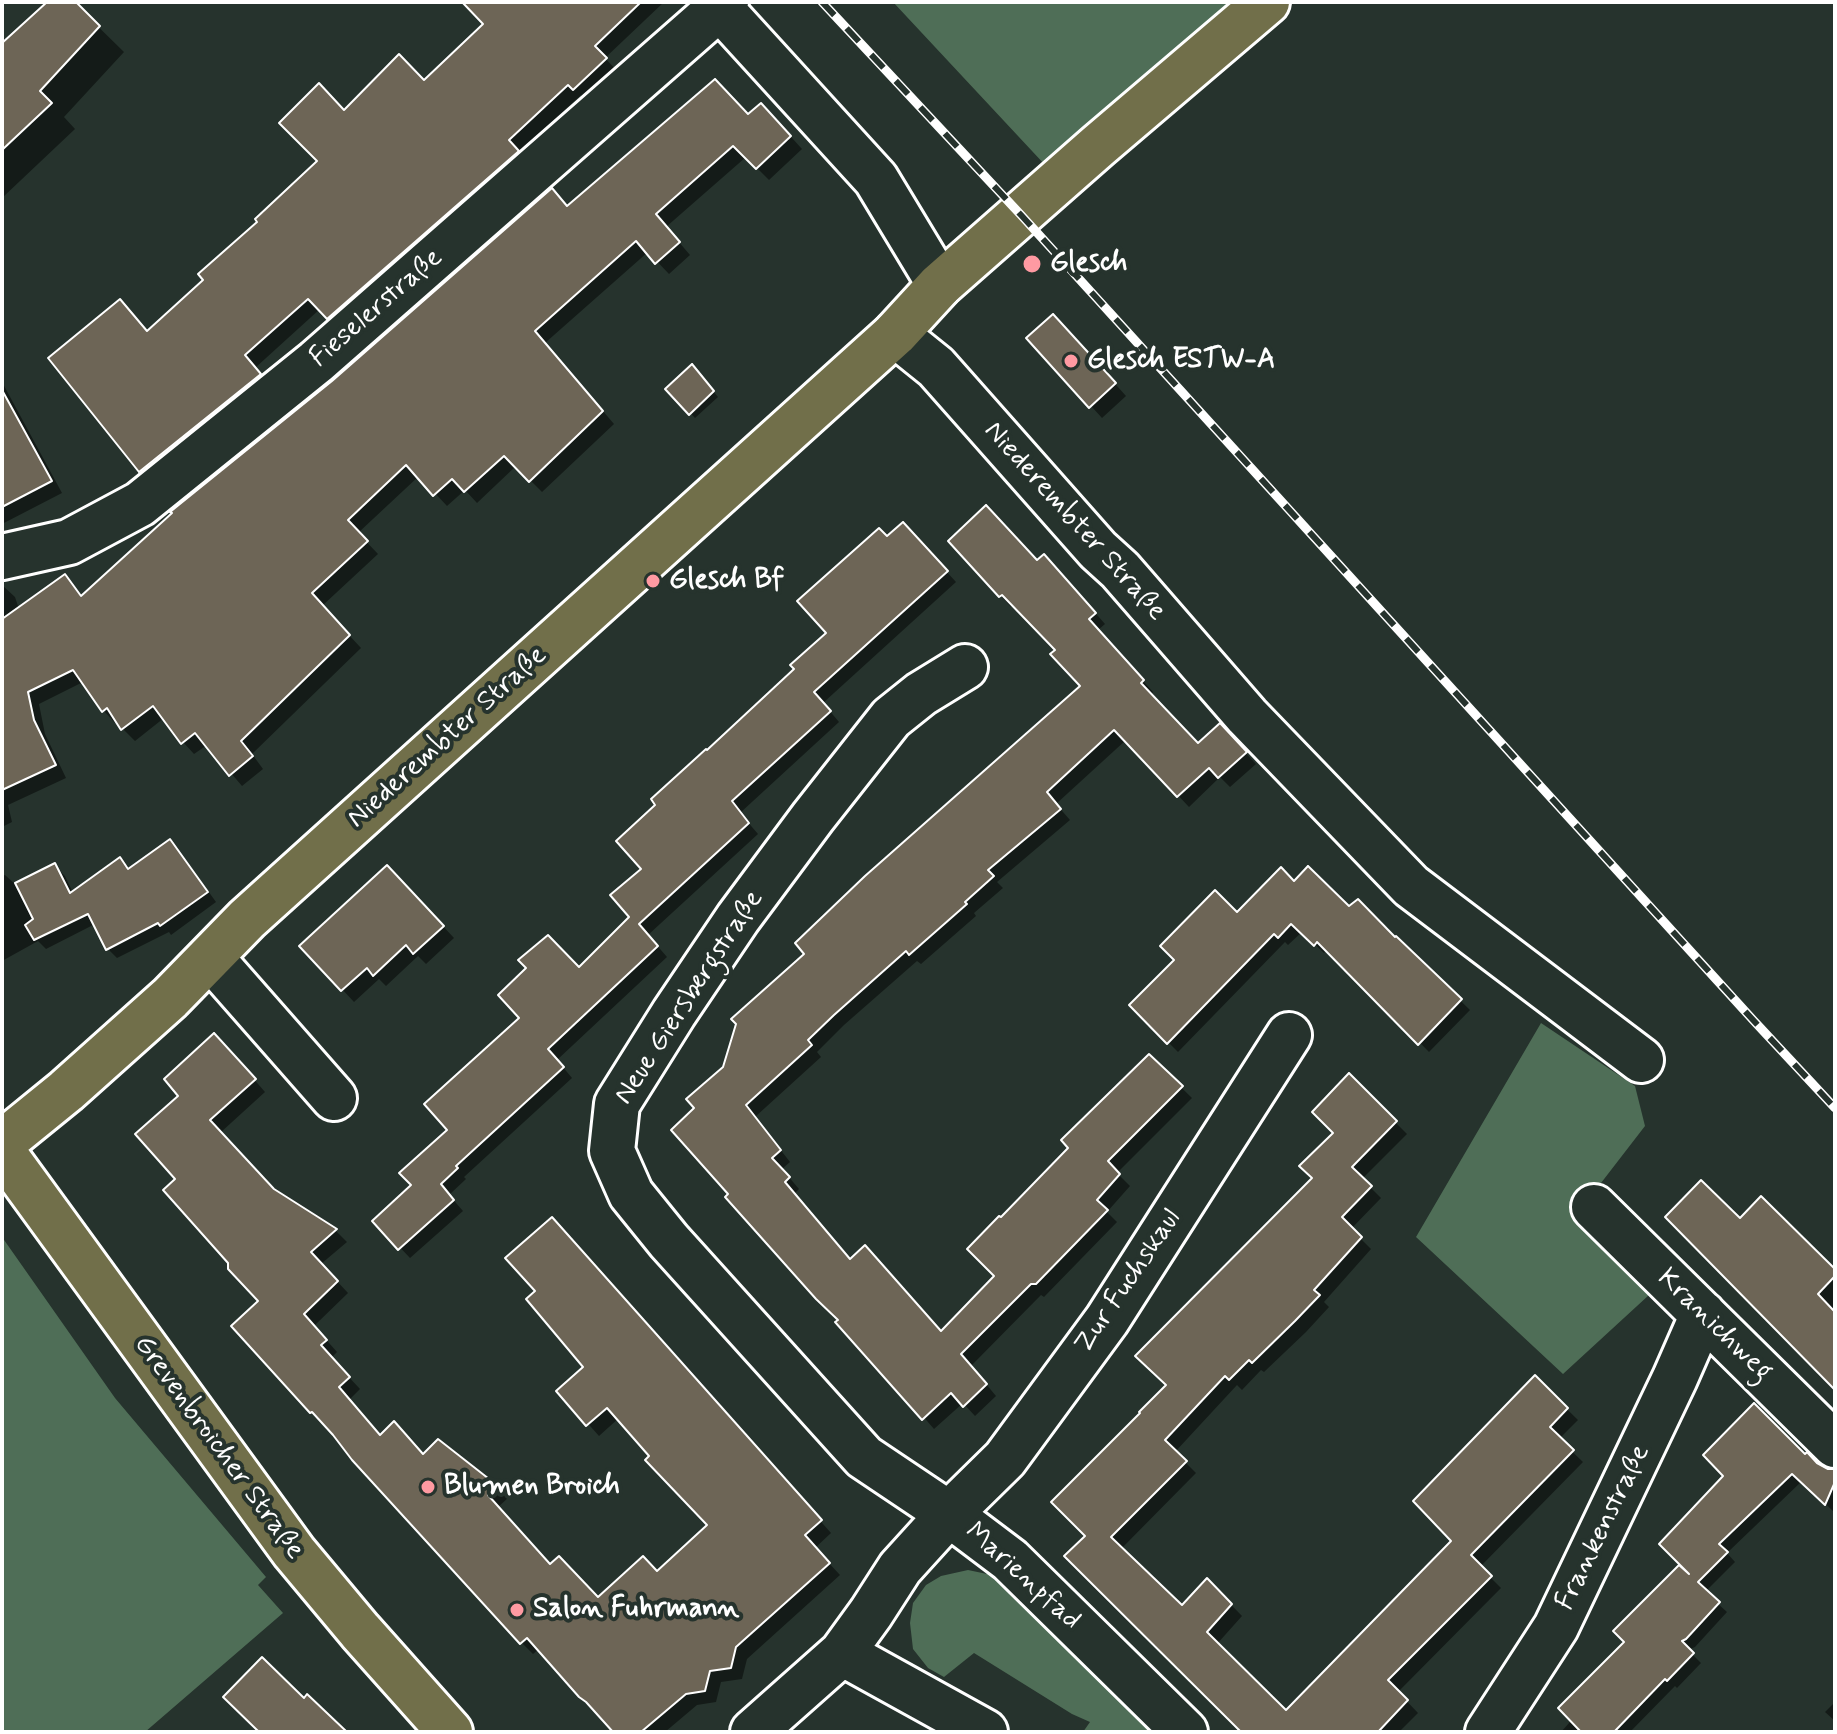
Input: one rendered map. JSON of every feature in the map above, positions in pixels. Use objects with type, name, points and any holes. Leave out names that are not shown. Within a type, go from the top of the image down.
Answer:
[{"type":"main road","name":"Niederembter Straße","points":[[2,1143],[66,1091],[170,998],[247,919],[895,334],[940,285],[1267,2]]},
{"type":"main road","name":"Grevenbroicher Straße","points":[[2,1151],[294,1552],[450,1732]]},
{"type":"street","points":[[723,5],[876,179],[940,285]]},
{"type":"street","name":"Fieselerstraße","points":[[2,557],[69,542],[140,504],[316,362],[723,5]]},
{"type":"street","name":"Niederembter Straße","points":[[895,334],[936,367],[1247,716],[1411,886],[1641,1060]]},
{"type":"street","name":"Neue Giersbergstraße","points":[[949,1514],[864,1457],[669,1241],[631,1194],[612,1151],[617,1104],[738,918],[891,718],[921,694],[965,667]]},
{"type":"street","points":[[211,958],[334,1098]]},
{"type":"street","name":"Zur Fuchskaul","points":[[949,1514],[1005,1459],[1107,1320],[1289,1035]]},
{"type":"street","name":"Kranichweg","points":[[1594,1207],[1835,1445]]},
{"type":"street","name":"Frankenstraße","points":[[1488,1732],[1556,1627],[1703,1314]]},
{"type":"street","name":"Marienpfad","points":[[753,1732],[842,1653],[900,1568],[949,1514],[1010,1560],[1185,1732]]},
{"type":"street","points":[[842,1653],[985,1732]]},
{"type":"green space","points":[[893,2],[1236,2],[1046,166]]},
{"type":"green space","points":[[1541,1023],[1635,1086],[1645,1126],[1574,1218],[1649,1295],[1563,1374],[1416,1237]]},
{"type":"green space","points":[[2,1237],[115,1398],[266,1577],[258,1585],[283,1613],[145,1732],[2,1732]]},
{"type":"green space","points":[[991,1566],[1163,1732],[1083,1732],[1090,1722],[974,1653],[944,1677],[928,1668],[913,1649],[910,1623],[913,1603],[926,1585],[941,1576],[968,1570],[987,1574]]},
{"type":"building","points":[[47,2],[76,2],[100,26],[40,91],[52,103],[2,150],[2,43]]},
{"type":"building","points":[[462,2],[641,2],[595,46],[607,58],[573,90],[568,85],[509,140],[519,151],[327,319],[308,299],[245,355],[261,374],[139,472],[48,358],[120,299],[147,331],[203,280],[198,274],[257,222],[255,219],[317,161],[279,123],[319,83],[344,110],[399,54],[424,80],[483,24]]},
{"type":"building","points":[[715,79],[748,114],[761,103],[791,136],[756,169],[733,146],[656,214],[680,242],[655,264],[636,241],[535,331],[603,411],[529,482],[504,456],[464,492],[452,479],[433,496],[406,465],[348,520],[368,541],[312,593],[350,635],[241,741],[253,756],[229,776],[195,733],[181,744],[153,706],[121,730],[107,708],[102,712],[73,670],[28,692],[34,720],[56,765],[2,790],[2,619],[65,574],[81,596],[170,512],[332,381],[552,188],[567,206]]},
{"type":"building","name":"Glesch ESTW-A","points":[[1053,314],[1116,383],[1089,408],[1026,338]]},
{"type":"building","points":[[692,364],[714,391],[689,415],[665,389]]},
{"type":"building","points":[[2,390],[52,481],[2,507]]},
{"type":"building","points":[[986,505],[1037,560],[1044,554],[1096,613],[1089,619],[1144,680],[1141,683],[1198,743],[1220,723],[1247,752],[1218,778],[1209,768],[1177,797],[1114,730],[1047,792],[1061,809],[988,870],[994,876],[965,902],[967,904],[909,955],[906,951],[834,1015],[808,1040],[812,1045],[746,1105],[781,1150],[772,1158],[790,1177],[785,1182],[850,1259],[865,1245],[941,1331],[994,1276],[967,1249],[1068,1148],[1061,1140],[1149,1054],[1183,1086],[1108,1161],[1120,1174],[1097,1200],[1108,1210],[1036,1284],[1031,1284],[961,1354],[987,1384],[963,1407],[951,1393],[922,1420],[835,1322],[838,1320],[725,1197],[728,1194],[671,1130],[694,1108],[686,1099],[723,1067],[736,1024],[731,1019],[804,954],[795,943],[865,876],[1080,686],[1050,654],[1055,650],[1002,595],[999,597],[948,541]]},
{"type":"building","points":[[903,522],[948,571],[814,692],[831,711],[732,801],[749,823],[639,924],[658,946],[548,1049],[564,1067],[456,1166],[458,1168],[441,1184],[454,1200],[398,1250],[372,1221],[411,1185],[399,1173],[447,1130],[424,1104],[519,1018],[498,995],[526,968],[518,960],[548,935],[579,967],[629,917],[610,895],[641,869],[616,841],[655,805],[651,799],[794,669],[790,665],[826,633],[797,601],[879,528],[887,536]]},
{"type":"building","points":[[170,839],[208,892],[160,926],[158,923],[106,950],[88,914],[34,940],[25,925],[33,919],[15,883],[55,863],[70,893],[120,857],[128,869]]},
{"type":"building","points":[[387,865],[444,926],[413,954],[406,945],[373,976],[367,968],[341,991],[299,946]]},
{"type":"building","points":[[1308,866],[1349,906],[1358,899],[1462,999],[1418,1045],[1317,942],[1314,946],[1291,924],[1278,938],[1274,934],[1167,1044],[1129,1005],[1174,960],[1160,946],[1215,890],[1237,912],[1281,867],[1294,881]]},
{"type":"building","points":[[214,1033],[256,1079],[210,1120],[274,1189],[337,1229],[311,1252],[338,1281],[304,1314],[327,1340],[321,1345],[350,1377],[339,1387],[380,1435],[394,1421],[423,1454],[438,1439],[498,1486],[488,1495],[550,1564],[559,1556],[598,1597],[643,1556],[657,1571],[707,1525],[645,1460],[649,1456],[607,1408],[586,1426],[556,1391],[583,1367],[526,1299],[535,1291],[505,1258],[552,1217],[822,1520],[805,1535],[830,1563],[736,1647],[731,1668],[710,1671],[705,1691],[686,1694],[641,1732],[613,1732],[527,1638],[520,1644],[231,1326],[258,1301],[163,1190],[175,1179],[135,1134],[178,1096],[164,1079]]},
{"type":"building","points":[[1349,1073],[1397,1121],[1352,1167],[1372,1186],[1342,1217],[1362,1237],[1314,1290],[1320,1295],[1295,1321],[1252,1363],[1249,1360],[1229,1380],[1225,1376],[1165,1440],[1187,1461],[1111,1537],[1182,1605],[1207,1578],[1232,1604],[1207,1632],[1286,1710],[1451,1541],[1413,1501],[1535,1375],[1568,1408],[1550,1427],[1574,1450],[1471,1555],[1492,1576],[1388,1680],[1408,1700],[1378,1732],[1241,1732],[1064,1556],[1085,1536],[1051,1502],[1166,1385],[1135,1356],[1312,1178],[1299,1166],[1333,1133],[1312,1112]]},
{"type":"building","points":[[1701,1180],[1740,1218],[1761,1196],[1835,1269],[1835,1276],[1818,1294],[1835,1312],[1835,1390],[1665,1217]]},
{"type":"building","points":[[1754,1403],[1805,1454],[1807,1452],[1828,1469],[1835,1469],[1835,1482],[1825,1505],[1792,1474],[1719,1544],[1728,1552],[1698,1582],[1720,1602],[1682,1641],[1694,1653],[1614,1732],[1581,1732],[1558,1708],[1624,1642],[1613,1631],[1679,1565],[1689,1574],[1659,1544],[1723,1476],[1703,1455]]},
{"type":"building","points":[[262,1657],[304,1698],[307,1694],[347,1732],[259,1732],[223,1697]]},
{"type":"railway","points":[[822,2],[1021,215],[1835,1108]]},
{"type":"place","name":"Glesch","points":[[1032,264]]},
{"type":"place","name":"Glesch ESTW-A","points":[[1071,361]]},
{"type":"place","name":"Glesch Bf","points":[[653,581]]},
{"type":"place","name":"Blumen Broich","points":[[428,1487]]},
{"type":"place","name":"Salon Fuhrmann","points":[[517,1610]]}]
